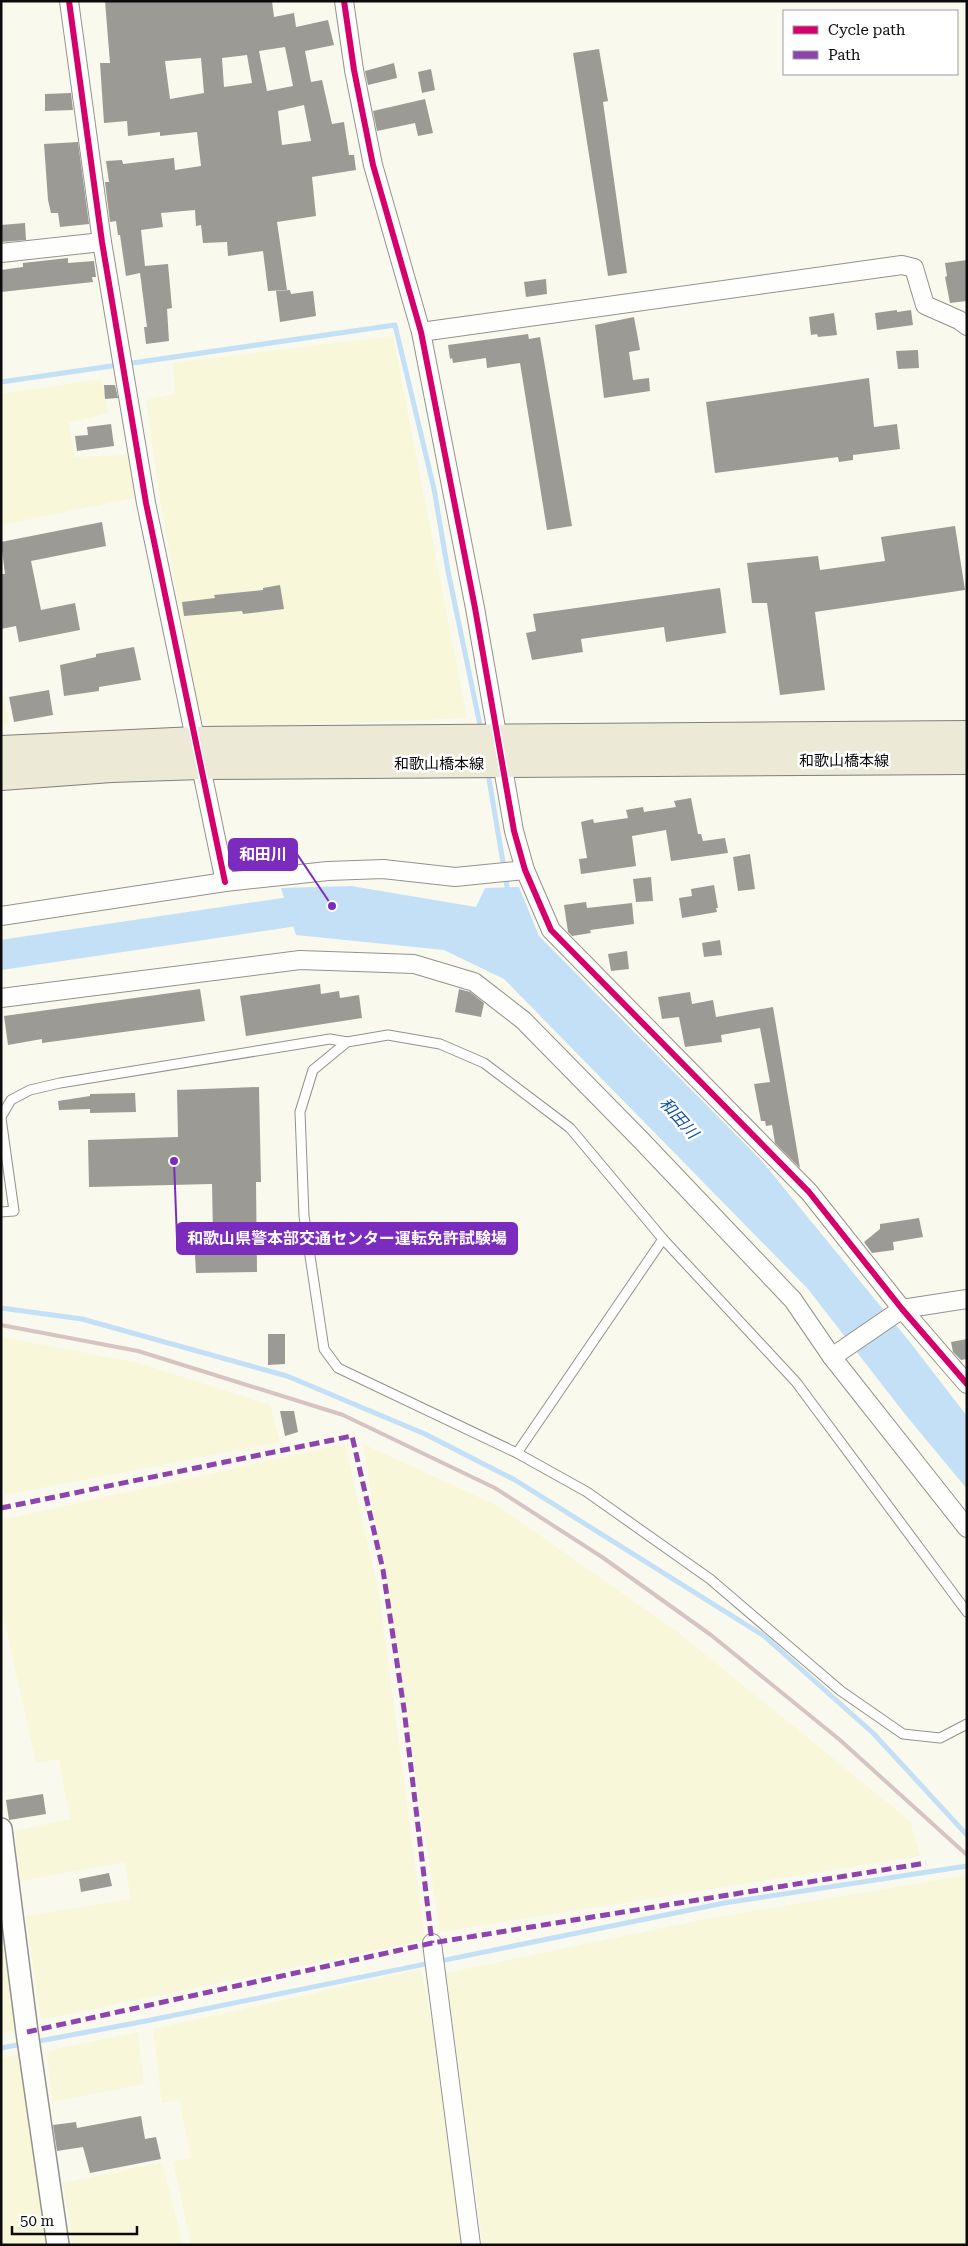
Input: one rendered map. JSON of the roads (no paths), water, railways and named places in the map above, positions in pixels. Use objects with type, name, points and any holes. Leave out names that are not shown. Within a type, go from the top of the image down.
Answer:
[{"type":"main road","name":"和歌山橋本線","points":[[500,751],[967,735]]},
{"type":"main road","name":"和歌山橋本線","points":[[1,750],[198,753],[500,751],[967,760]]},
{"type":"main road","name":"和歌山橋本線","points":[[1,776],[111,768],[198,753]]},
{"type":"street","points":[[69,1],[102,242],[146,503],[225,882]]},
{"type":"street","points":[[344,1],[354,70],[373,165],[421,332],[474,598],[514,831],[525,870],[551,930],[809,1192],[902,1309],[967,1384]]},
{"type":"street","points":[[1,253],[102,242]]},
{"type":"street","points":[[421,332],[902,265],[914,268],[925,305],[959,320],[967,326]]},
{"type":"street","points":[[1,916],[225,882],[328,870],[383,869],[454,877],[525,870]]},
{"type":"street","points":[[1,998],[300,960],[414,964],[474,982],[523,1020],[640,1138],[793,1300],[967,1528]]},
{"type":"street","points":[[835,1355],[902,1309],[967,1300]]},
{"type":"street","points":[[1,1828],[27,2032],[58,2245]]},
{"type":"street","points":[[432,1943],[471,2245]]},
{"type":"lane","points":[[1,1212],[14,1211],[1,1118],[11,1100],[30,1090],[60,1083],[330,1039],[347,1042],[388,1035],[440,1044],[484,1063],[570,1128],[663,1239],[730,1308],[796,1382],[967,1612]]},
{"type":"lane","points":[[347,1042],[313,1070],[300,1112],[304,1216],[324,1349],[338,1368],[517,1453],[587,1492],[710,1579],[841,1691],[903,1734],[940,1738],[967,1724]]},
{"type":"lane","points":[[517,1453],[663,1239]]},
{"type":"water","points":[[351,886],[476,907],[485,888],[519,887],[539,936],[761,1160],[909,1341],[967,1416],[967,1489],[904,1413],[808,1289],[504,979],[444,950],[296,935],[281,888]]},
{"type":"waterway","points":[[1,382],[395,325],[434,489],[448,571],[480,725]]},
{"type":"waterway","points":[[489,779],[508,892]]},
{"type":"waterway","name":"和田川","points":[[1,955],[330,906]]},
{"type":"waterway","points":[[1,1308],[82,1319],[287,1376],[425,1434],[515,1480],[764,1636],[873,1733],[967,1835]]},
{"type":"waterway","points":[[34,2042],[146,2021],[724,1903],[967,1866]]},
{"type":"waterway","points":[[1,2048],[23,2044]]},
{"type":"railway","points":[[1,1325],[138,1351],[343,1415],[495,1488],[602,1557],[711,1635],[840,1740],[967,1855]]},
{"type":"place","name":"和田川","points":[[332,906]]},
{"type":"place","name":"和歌山県警本部交通センター運転免許試験場","points":[[174,1161]]}]
